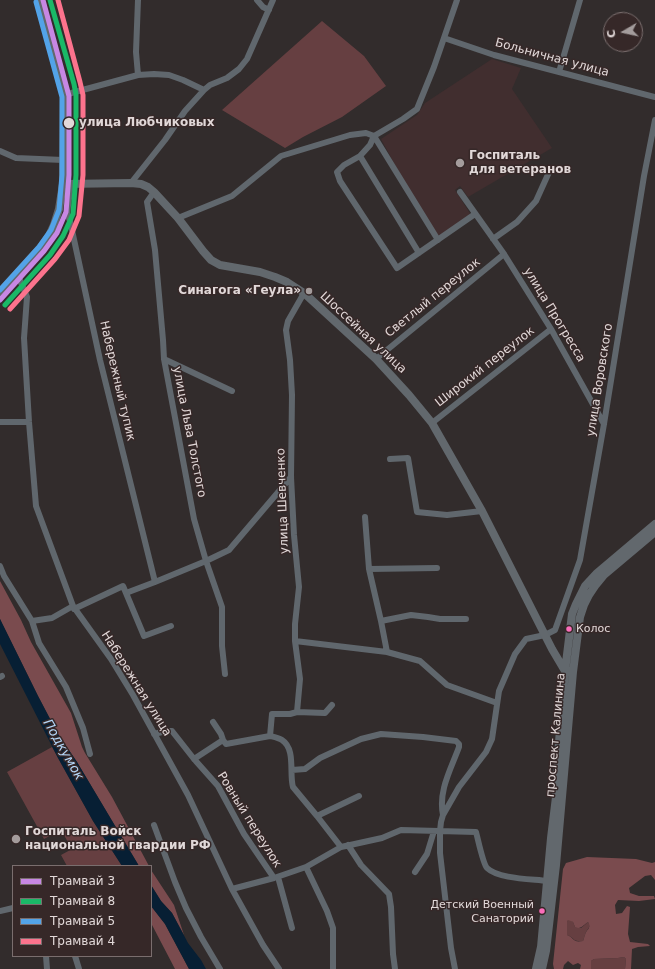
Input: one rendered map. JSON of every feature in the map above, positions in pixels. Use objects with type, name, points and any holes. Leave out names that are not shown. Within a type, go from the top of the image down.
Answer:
[{"type":"main road","points":[[0,292],[49,236],[67,184],[63,160],[64,95],[39,0]]},
{"type":"main road","name":"Шоссейная улица","points":[[67,184],[141,184],[154,192],[178,218],[211,260],[220,265],[260,272],[287,282],[304,293],[376,359],[432,423],[482,511],[552,649],[569,671]]},
{"type":"main road","name":"проспект Калинина","points":[[542,969],[546,950],[558,843],[569,671],[568,642],[572,614],[585,586],[601,569],[655,524]]},
{"type":"main road","name":"проспект Калинина","points":[[536,969],[541,947],[556,797],[559,742],[569,671],[580,617],[589,595],[604,575],[655,532]]},
{"type":"main road","points":[[552,649],[562,651],[565,649],[568,642]]},
{"type":"street","points":[[138,0],[136,52],[138,76]]},
{"type":"street","points":[[257,0],[263,7],[269,10]]},
{"type":"street","points":[[131,183],[165,140],[185,111],[204,90],[227,78],[239,69],[247,59],[273,0]]},
{"type":"street","points":[[457,0],[434,67],[417,109],[374,136],[370,145],[360,156],[344,165],[337,172],[340,181],[397,268],[475,214]]},
{"type":"street","points":[[559,72],[580,0]]},
{"type":"street","name":"Больничная улица","points":[[444,38],[494,55],[655,97]]},
{"type":"street","points":[[64,95],[138,76],[154,74],[169,75],[204,90]]},
{"type":"street","name":"улица Воровского","points":[[545,635],[555,630],[580,560],[604,424],[644,176],[655,120]]},
{"type":"street","points":[[178,218],[232,196],[281,156],[350,134],[366,133],[374,136],[438,240]]},
{"type":"street","points":[[0,151],[16,158],[63,160]]},
{"type":"street","points":[[360,156],[419,253]]},
{"type":"street","points":[[493,239],[517,222],[536,201],[550,170]]},
{"type":"street","name":"Набережный тупик","points":[[67,184],[67,213],[100,360],[155,582]]},
{"type":"street","name":"улица Льва Толстого","points":[[154,192],[148,202],[155,250],[164,359],[194,519],[206,561],[222,607],[222,646],[225,674]]},
{"type":"street","name":"улица Прогресса","points":[[460,192],[504,254],[551,329],[604,424]]},
{"type":"street","name":"Светлый переулок","points":[[376,359],[504,254]]},
{"type":"street","name":"Набережная улица","points":[[17,273],[26,297],[24,338],[36,506],[74,608],[111,659],[133,695],[188,795],[232,888],[263,945],[279,969]]},
{"type":"street","name":"улица Шевченко","points":[[297,712],[300,679],[295,641],[295,624],[299,587],[294,535],[291,477],[292,395],[290,360],[286,330],[288,321],[304,293]]},
{"type":"street","name":"Широкий переулок","points":[[432,423],[551,329]]},
{"type":"street","points":[[164,359],[232,391]]},
{"type":"street","points":[[0,422],[29,422]]},
{"type":"street","points":[[390,459],[408,458],[417,512],[447,515],[482,511]]},
{"type":"street","points":[[126,593],[206,561],[229,550],[291,477]]},
{"type":"street","points":[[366,517],[369,569],[387,652]]},
{"type":"street","points":[[0,566],[4,576],[32,621],[39,643],[66,687],[83,728],[90,754]]},
{"type":"street","points":[[369,569],[437,568]]},
{"type":"street","points":[[32,621],[52,618],[123,586],[144,636],[170,626]]},
{"type":"street","points":[[381,621],[411,616],[440,619],[466,619]]},
{"type":"street","points":[[415,872],[427,854],[443,815],[459,787],[486,752],[492,739],[499,691],[515,654],[526,638],[545,635]]},
{"type":"street","points":[[295,641],[387,652],[420,661],[447,685],[497,703]]},
{"type":"street","points":[[270,736],[272,714],[290,714],[297,712],[325,713],[332,705]]},
{"type":"street","points":[[213,722],[226,744],[270,736],[283,741],[288,748],[292,762],[291,781],[293,787],[340,847]]},
{"type":"street","name":"Ровный переулок","points":[[154,734],[172,731],[218,786],[244,834],[276,878],[292,928]]},
{"type":"street","points":[[292,770],[305,769],[320,758],[362,739],[381,734],[456,741],[459,744],[459,747],[442,793],[441,807],[443,815]]},
{"type":"street","points":[[194,759],[223,740]]},
{"type":"street","points":[[317,816],[359,796]]},
{"type":"street","points":[[154,825],[186,908],[201,938],[220,969]]},
{"type":"street","points":[[232,888],[276,878],[306,867],[340,847],[382,838],[401,830],[476,832],[486,867],[495,873],[512,877],[547,881]]},
{"type":"street","points":[[437,831],[451,948],[455,969]]},
{"type":"street","points":[[348,845],[361,865],[389,894],[392,907],[392,954],[394,969]]},
{"type":"street","points":[[306,867],[328,911],[333,928],[333,969]]},
{"type":"street","points":[[0,911],[12,908]]},
{"type":"street","points":[[46,957],[47,969]]},
{"type":"street","points":[[75,957],[80,969]]},
{"type":"shaded area","points":[[322,21],[364,56],[386,86],[342,117],[285,148],[222,110]]},
{"type":"shaded area","name":"Госпиталь для ветеранов","points":[[492,59],[521,68],[512,89],[552,148],[468,197],[460,186],[455,190],[471,215],[437,238],[381,139],[417,115],[425,103]]},
{"type":"shaded area","points":[[0,581],[31,642],[71,713],[85,753],[112,797],[148,865],[138,865],[77,762],[58,734],[0,619]]},
{"type":"shaded area","points":[[52,747],[93,821],[121,865],[66,865],[61,855],[72,849],[61,830],[44,839],[7,772]]},
{"type":"shaded area","points":[[587,857],[636,859],[652,863],[655,862],[655,880],[651,875],[645,876],[629,888],[630,893],[639,896],[654,896],[655,899],[639,901],[618,900],[615,905],[616,914],[622,913],[627,906],[630,907],[628,934],[630,942],[648,944],[650,946],[632,949],[631,969],[625,969],[626,959],[624,957],[594,959],[591,961],[591,969],[580,969],[581,965],[578,963],[573,965],[568,961],[564,965],[563,969],[554,969],[553,964],[563,869],[566,863]],"holes":[[[568,920],[573,922],[575,927],[579,928],[588,922],[589,928],[583,941],[575,941],[567,935],[567,922]]]},
{"type":"shaded area","points":[[152,872],[174,905],[184,935],[172,913],[161,901],[152,887]]},
{"type":"shaded area","points":[[152,907],[165,924],[189,969],[175,969],[152,925]]},
{"type":"shaded area","points":[[568,919],[573,922],[575,927],[581,928],[588,922],[589,927],[583,941],[575,940],[567,935]]},
{"type":"shaded area","points":[[624,957],[626,959],[625,969],[591,969],[591,961],[594,959]]},
{"type":"water","name":"Подкумок","points":[[0,619],[58,734],[77,762],[138,865],[121,865],[93,821],[58,758],[0,644]]},
{"type":"water","points":[[152,887],[161,901],[172,913],[188,943],[206,969],[189,969],[165,924],[152,907]]},
{"type":"tram line","name":"3","points":[[0,300],[44,251],[57,233],[66,212],[69,175],[69,96],[43,0]]},
{"type":"tram line","name":"8","points":[[5,305],[50,255],[63,236],[73,214],[76,175],[76,95],[50,0]]},
{"type":"tram line","name":"4","points":[[10,309],[55,259],[69,240],[79,216],[83,175],[83,95],[58,0]]},
{"type":"tram line","name":"5","points":[[0,290],[39,247],[51,230],[59,210],[62,175],[62,97],[36,2]]},
{"type":"place","name":"улица Любчиковых","points":[[69,123]]},
{"type":"place","name":"Госпиталь для ветеранов","points":[[460,163]]},
{"type":"place","name":"Синагога «Геула»","points":[[309,291]]},
{"type":"place","name":"Колос","points":[[569,629]]},
{"type":"place","name":"Госпиталь Войск национальной гвардии РФ","points":[[16,839]]},
{"type":"place","name":"Детский Военный Санаторий","points":[[542,911]]}]
